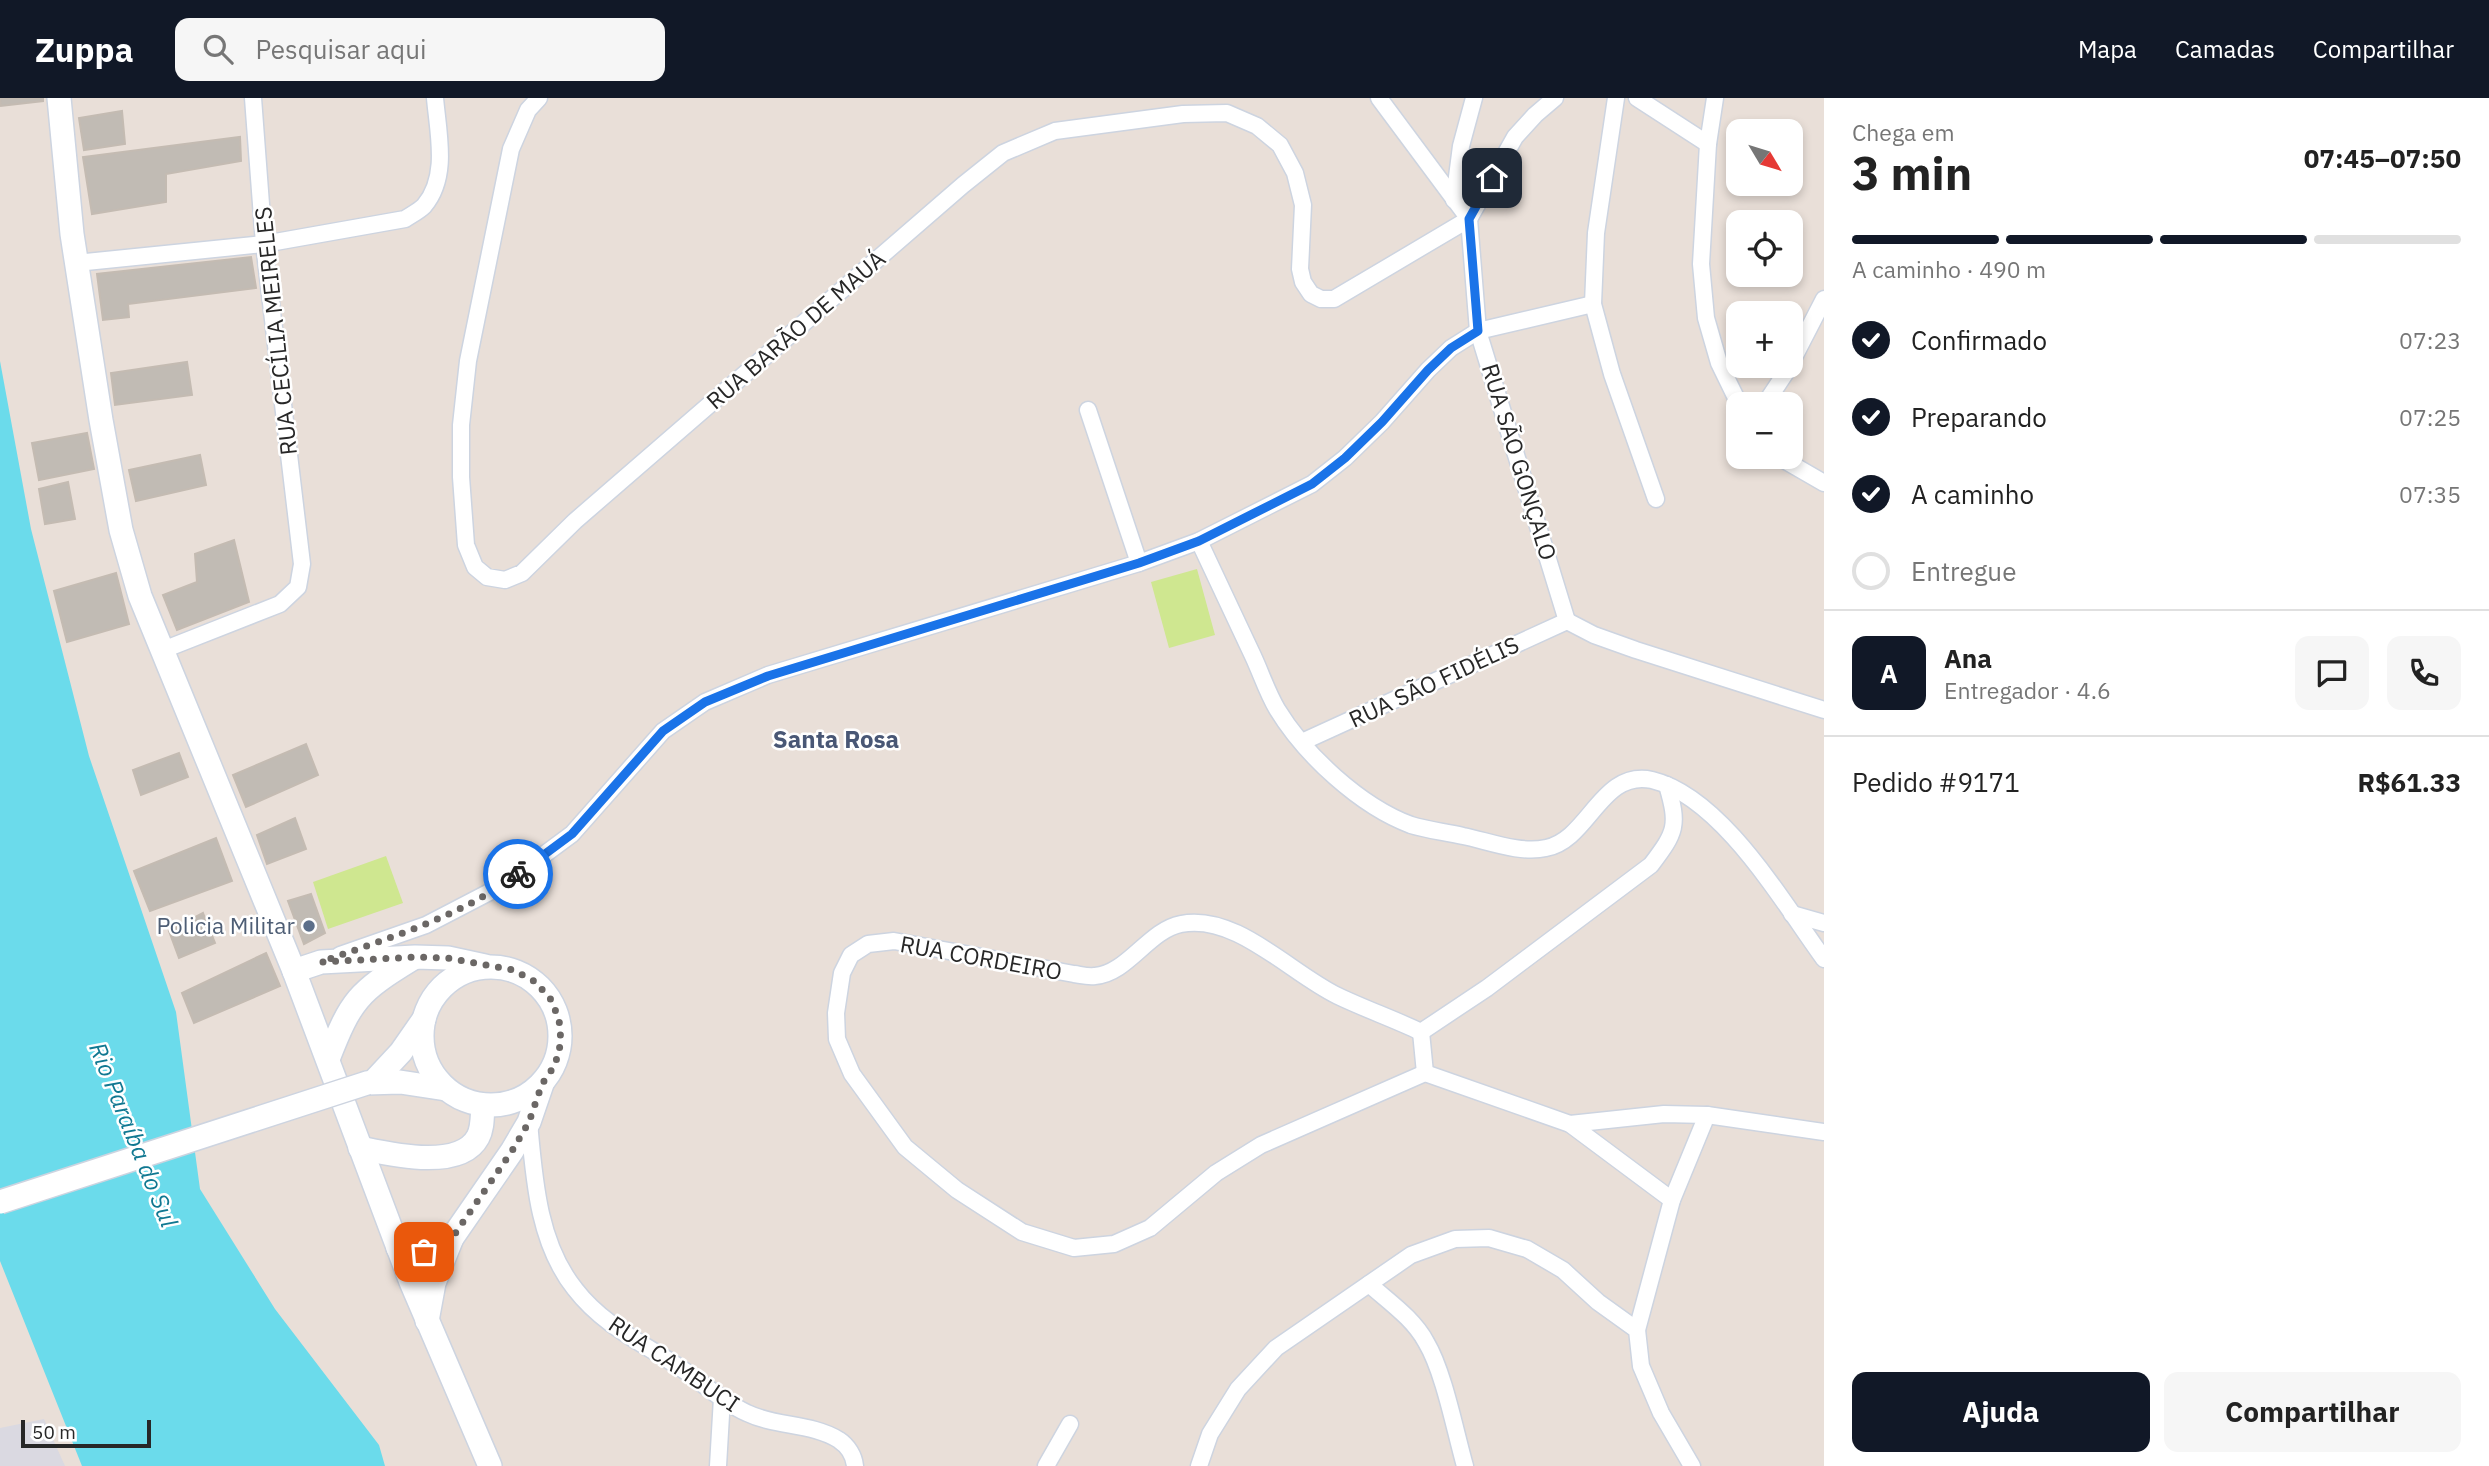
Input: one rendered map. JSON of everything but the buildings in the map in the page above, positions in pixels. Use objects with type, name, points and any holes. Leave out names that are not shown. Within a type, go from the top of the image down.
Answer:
[{"type":"main road","points":[[59,98],[76,263],[121,530],[140,596],[294,971],[427,1321],[490,1466]]},
{"type":"main road","points":[[328,1059],[343,1020],[357,998],[374,982],[415,957]]},
{"type":"main road","points":[[294,971],[321,962],[448,958],[513,970],[534,981],[550,998],[559,1019],[561,1042],[555,1065],[542,1084],[529,1122],[512,1151],[452,1238],[435,1283],[427,1321]]},
{"type":"main road","points":[[371,1082],[401,1052],[424,1019],[433,999],[449,982],[468,971],[491,967]]},
{"type":"main road","points":[[424,1019],[422,1038],[425,1057],[433,1075],[446,1089],[463,1100],[483,1105],[515,1102],[542,1084]]},
{"type":"main road","points":[[0,1202],[371,1082],[400,1082],[446,1089]]},
{"type":"main road","points":[[360,1148],[422,1158],[449,1155],[469,1147],[477,1139],[481,1129],[483,1105]]},
{"type":"main road","points":[[398,1248],[424,1252],[452,1238]]},
{"type":"street","name":"RUA CECÍLIA MEIRELES","points":[[163,650],[280,604],[298,587],[302,564],[264,244],[253,98]]},
{"type":"street","points":[[76,263],[264,244],[405,219],[423,208],[435,188],[441,159],[435,98]]},
{"type":"street","name":"RUA BARÃO DE MAUÁ","points":[[539,98],[528,110],[510,149],[468,361],[461,425],[461,477],[466,545],[475,567],[487,578],[505,580],[522,573],[575,521],[963,185],[1003,153],[1055,131],[1183,114],[1227,113],[1256,126],[1280,145],[1295,173],[1303,205],[1300,269],[1303,282],[1311,293],[1321,299],[1335,299],[1469,219]]},
{"type":"street","points":[[1379,98],[1469,219],[1515,137],[1555,98]]},
{"type":"street","points":[[1454,200],[1461,146],[1474,98]]},
{"type":"street","points":[[1616,98],[1596,233],[1593,304],[1612,374],[1656,499]]},
{"type":"street","points":[[1637,98],[1708,144]]},
{"type":"street","points":[[1715,98],[1708,144],[1701,264],[1706,318],[1719,363],[1733,392]]},
{"type":"street","name":"RUA SÃO GONÇALO","points":[[1469,219],[1478,331],[1567,621]]},
{"type":"street","points":[[1803,343],[1824,299]]},
{"type":"street","points":[[321,962],[426,925],[503,885],[572,834],[663,731],[705,702],[768,676],[1139,563],[1199,541],[1312,484],[1345,458],[1382,422],[1451,348],[1478,331],[1593,304]]},
{"type":"street","points":[[1088,410],[1139,563]]},
{"type":"street","points":[[1800,469],[1824,483]]},
{"type":"street","points":[[1199,541],[1277,708],[1301,743],[1339,780],[1374,807],[1412,825],[1522,848],[1547,848],[1568,837],[1615,787],[1631,780],[1648,779],[1667,785],[1695,800],[1721,821],[1824,959]]},
{"type":"street","points":[[1567,621],[1594,635],[1636,650],[1824,710]]},
{"type":"street","name":"RUA SÃO FIDÉLIS","points":[[1301,743],[1567,621]]},
{"type":"street","points":[[1667,785],[1674,809],[1675,827],[1668,843],[1651,865],[1487,988],[1422,1032],[1425,1073],[1570,1124],[1672,1200]]},
{"type":"street","points":[[1792,914],[1824,923]]},
{"type":"street","name":"RUA CORDEIRO","points":[[1422,1032],[1338,996],[1224,927],[1202,922],[1178,924],[1157,936],[1115,969],[1097,976],[894,942],[868,944],[851,955],[842,973],[836,1013],[837,1039],[852,1074],[905,1147],[957,1190],[1022,1232],[1074,1248],[1114,1244],[1150,1228],[1216,1173],[1261,1144],[1425,1073]]},
{"type":"street","points":[[1570,1124],[1664,1114],[1707,1115],[1824,1132]]},
{"type":"street","points":[[1692,1466],[1661,1413],[1641,1366],[1637,1331],[1672,1200],[1707,1115]]},
{"type":"street","name":"RUA CAMBUCI","points":[[529,1122],[535,1186],[550,1246],[574,1289],[611,1326],[684,1370],[747,1413],[772,1422],[826,1433],[842,1441],[854,1457],[855,1466]]},
{"type":"street","points":[[1199,1466],[1210,1434],[1238,1388],[1276,1348],[1411,1255],[1455,1238],[1489,1238],[1527,1249],[1563,1270],[1598,1302],[1637,1331]]},
{"type":"street","points":[[1369,1284],[1408,1318],[1426,1342],[1437,1367],[1465,1466]]},
{"type":"street","points":[[718,1466],[722,1398]]},
{"type":"street","points":[[1046,1466],[1070,1424]]},
{"type":"shaded area","points":[[44,1419],[65,1466],[0,1466],[0,1428]]},
{"type":"green space","points":[[1197,569],[1215,635],[1169,648],[1151,582]]},
{"type":"green space","points":[[386,856],[403,903],[328,929],[313,882]]},
{"type":"water","name":"Rio Paraíba do Sul","points":[[0,361],[31,529],[89,756],[176,1012],[200,1189],[275,1309],[379,1445],[385,1466],[82,1466],[0,1261]]},
{"type":"way so far","points":[[424,1252],[452,1238],[529,1122],[542,1084],[555,1065],[561,1042],[559,1019],[550,998],[534,981],[513,970],[448,958],[321,962],[426,925],[503,885],[518,874]]},
{"type":"place","name":"Policia Militar","points":[[309,926]]},
{"type":"district","name":"Santa Rosa","points":[[836,740]]},
{"type":"route","points":[[518,874],[572,834],[663,731],[705,702],[768,676],[1139,563],[1199,541],[1312,484],[1345,458],[1382,422],[1451,348],[1478,331],[1469,219],[1492,178]]}]
